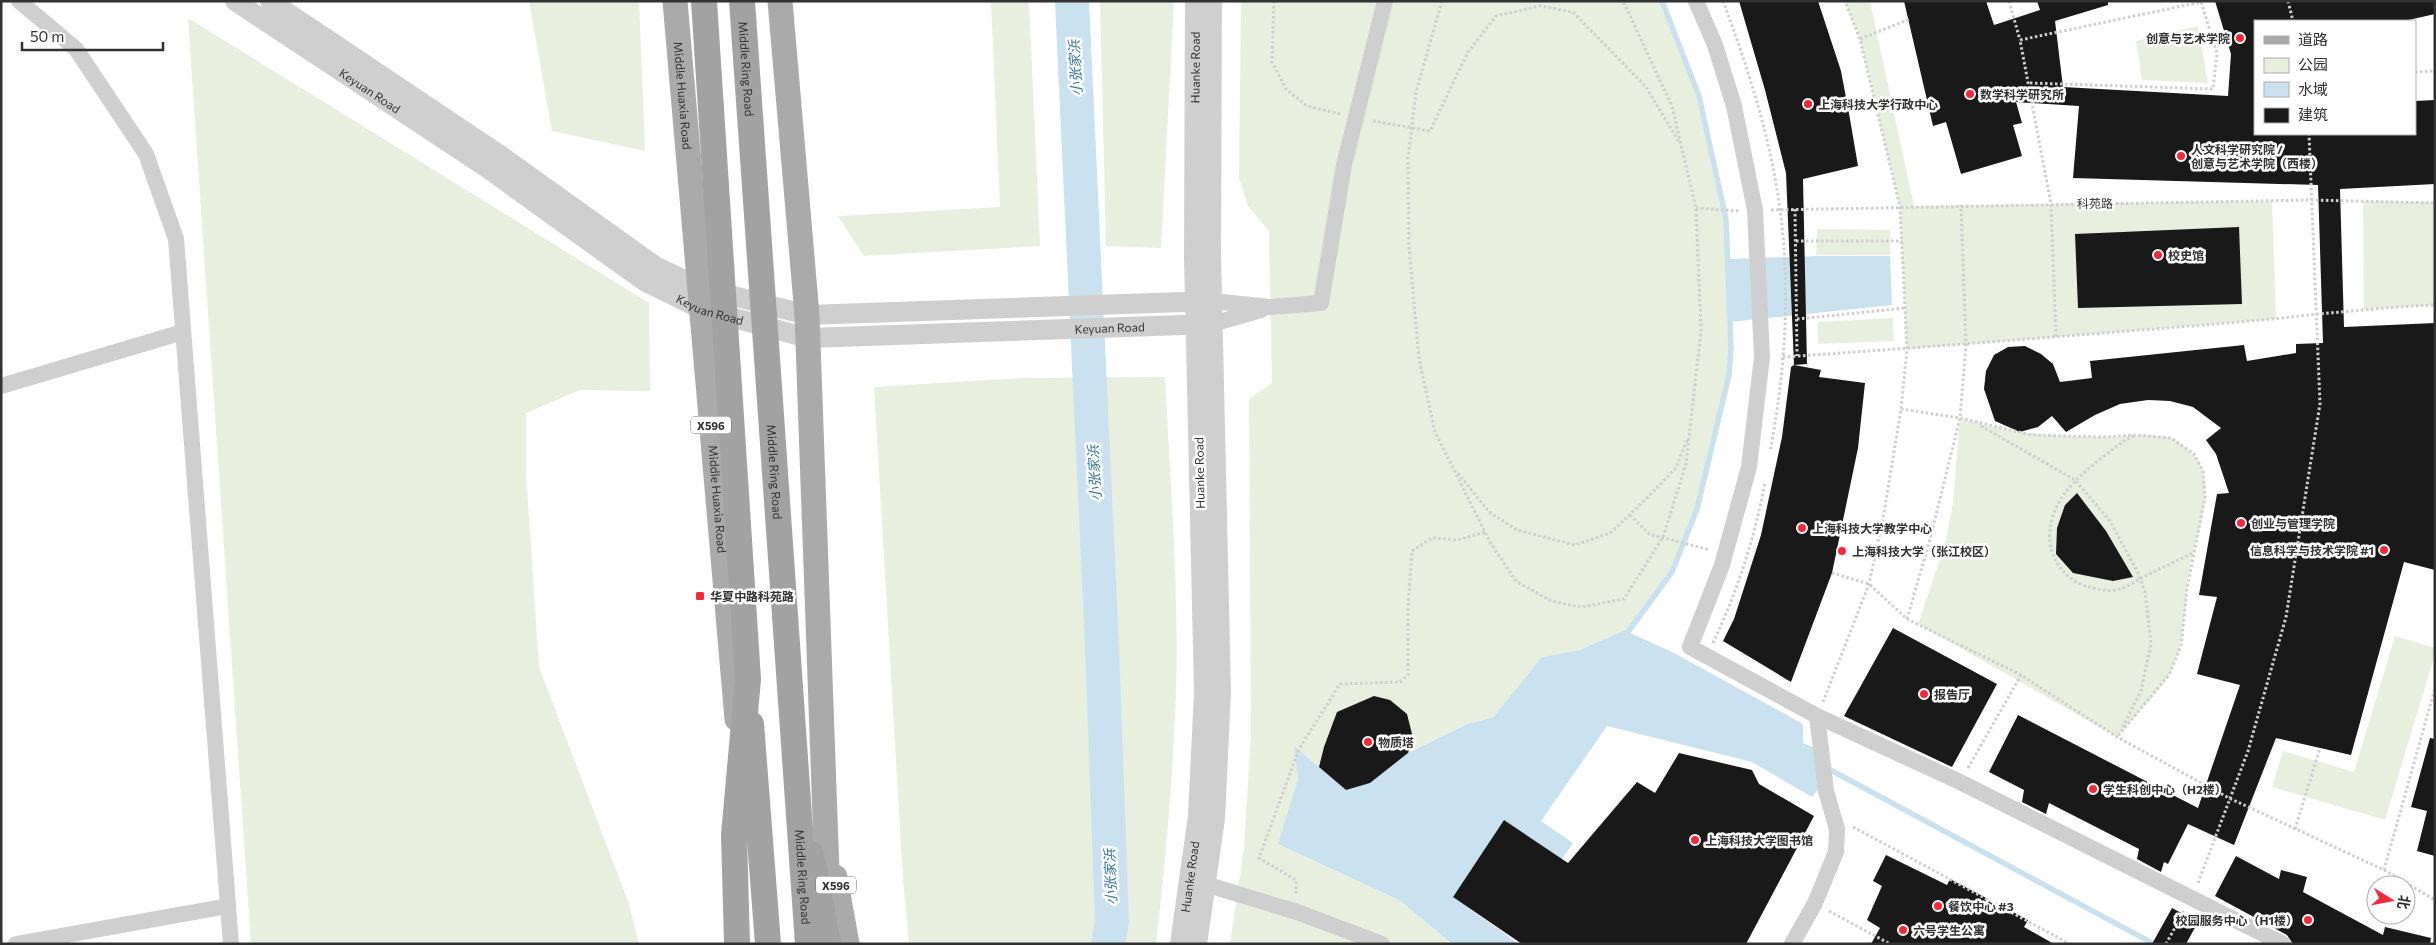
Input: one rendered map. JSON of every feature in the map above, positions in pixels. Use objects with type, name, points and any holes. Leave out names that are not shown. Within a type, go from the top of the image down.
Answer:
[{"type":"highway","points":[[704,1],[748,679],[768,944]]},
{"type":"highway","name":"Middle Ring Road","points":[[742,1],[808,944]]},
{"type":"highway","points":[[737,944],[734,835],[748,679]]},
{"type":"highway","points":[[795,771],[828,944]]},
{"type":"main road","name":"Middle Huaxia Road","points":[[675,1],[750,848],[755,944]]},
{"type":"main road","name":"X596","points":[[780,1],[808,326],[826,827],[828,944]]},
{"type":"main road","name":"X596","points":[[826,827],[847,944]]},
{"type":"main road","name":"Middle Huaxia Road","points":[[737,944],[750,848]]},
{"type":"street","points":[[19,1],[76,49],[146,154],[176,239],[231,944]]},
{"type":"street","name":"Keyuan Road","points":[[235,1],[478,163],[644,282],[808,326],[1031,330],[1132,327],[1204,324],[1270,307]]},
{"type":"street","name":"Keyuan Road","points":[[270,1],[497,153],[700,298]]},
{"type":"street","name":"Huanke Road","points":[[1195,1],[1203,301],[1221,692],[1215,818],[1197,944]]},
{"type":"street","name":"Huanke Road","points":[[1203,301],[1212,1]]},
{"type":"street","points":[[1203,301],[1270,307],[1321,303],[1344,165],[1385,1]]},
{"type":"street","points":[[1696,1],[1715,45],[1734,106],[1755,210],[1762,322],[1762,357],[1749,467],[1723,560],[1690,647],[1817,716],[1960,782],[2283,944]]},
{"type":"street","name":"Keyuan Road","points":[[808,326],[1030,308],[1203,301]]},
{"type":"street","name":"Huanke Road","points":[[1180,944],[1198,816],[1204,692],[1204,324]]},
{"type":"street","points":[[1,386],[183,332]]},
{"type":"street","points":[[1792,944],[1814,903],[1836,852],[1838,829],[1828,797],[1817,716]]},
{"type":"street","points":[[1205,884],[1297,912],[1382,944]]},
{"type":"street","points":[[16,944],[228,906]]},
{"type":"path","points":[[1274,1],[1272,62],[1286,89],[1308,106],[1412,130],[1430,131],[1468,52],[1496,16],[1540,6],[1573,12],[1646,87],[1681,145]]},
{"type":"path","points":[[1442,1],[1416,92],[1408,159],[1410,247],[1419,359],[1435,432],[1486,532],[1516,581],[1551,601],[1581,607],[1624,599],[1663,538],[1686,464],[1701,331],[1696,208],[1672,106],[1623,1]]},
{"type":"path","points":[[1724,1],[1755,95],[1780,210],[1784,252],[1784,322]]},
{"type":"path","points":[[1817,716],[1869,584],[1884,513],[1901,409],[1907,349],[1900,207],[1860,39],[1845,1]]},
{"type":"path","points":[[2009,1],[2030,83],[2051,204],[2056,337]]},
{"type":"path","points":[[2288,1],[2293,20]]},
{"type":"path","points":[[2020,40],[2201,2],[2217,54],[2212,89],[2030,83]]},
{"type":"path","points":[[1860,39],[1910,19]]},
{"type":"path","points":[[2416,72],[2435,71]]},
{"type":"path","points":[[2166,944],[2192,897],[2248,752],[2286,617],[2320,404],[2318,315],[2309,135]]},
{"type":"path","name":"科苑路","points":[[1755,210],[2312,200],[2435,203]]},
{"type":"path","points":[[1907,619],[1930,539],[1960,418],[1966,345],[1961,205]]},
{"type":"path","points":[[1696,208],[1733,211]]},
{"type":"path","points":[[1795,209],[1797,356]]},
{"type":"path","points":[[1796,241],[1902,240]]},
{"type":"path","points":[[1762,357],[1966,345],[2318,315],[2364,309],[2435,305]]},
{"type":"path","points":[[1797,318],[1905,308]]},
{"type":"path","points":[[1901,409],[1960,418],[2030,435],[2136,435],[2172,438],[2194,454],[2203,471],[2205,497],[2196,552],[2187,589],[2181,646],[2169,675],[2117,737]]},
{"type":"path","points":[[1979,424],[2075,480],[2110,521],[2140,579],[2144,592],[2151,644],[2141,691],[2117,737]]},
{"type":"path","points":[[1452,466],[1489,512],[1518,530],[1548,540],[1575,546],[1610,533],[1661,486],[1676,468],[1689,435]]},
{"type":"path","points":[[2136,435],[2125,440],[2075,480],[2059,501],[2052,515],[2050,531],[2051,552],[2059,568],[2074,581],[2105,590],[2120,590],[2196,552]]},
{"type":"path","points":[[1630,515],[1649,534],[1696,546]]},
{"type":"path","points":[[1297,912],[1296,880],[1259,858],[1299,749],[1340,684],[1400,682],[1408,675],[1408,608],[1412,551],[1432,538],[1457,540],[1486,532]]},
{"type":"path","points":[[1832,573],[1869,584],[1907,619],[2021,675],[2117,737],[2229,798],[2384,870],[2435,900]]},
{"type":"path","points":[[1960,782],[2021,675]]},
{"type":"path","points":[[2384,870],[2435,688]]},
{"type":"path","points":[[2295,829],[2320,748]]},
{"type":"path","points":[[1828,797],[1851,825],[2070,944]]},
{"type":"path","points":[[1814,903],[1890,944]]},
{"type":"green space","points":[[529,1],[639,1],[645,151],[552,131]]},
{"type":"green space","points":[[991,1],[1029,1],[1040,246],[864,256],[838,216],[1000,207]]},
{"type":"green space","points":[[1100,1],[1174,1],[1161,248],[1106,246]]},
{"type":"green space","points":[[1241,1],[1662,1],[1698,91],[1726,219],[1731,348],[1729,375],[1701,492],[1672,572],[1628,632],[1580,653],[1543,660],[1498,716],[1467,724],[1408,753],[1370,783],[1346,790],[1295,747],[1298,779],[1279,844],[1399,900],[1448,941],[1447,944],[1230,944],[1244,848],[1251,733],[1249,399],[1272,383],[1269,231],[1248,206],[1239,178]]},
{"type":"green space","points":[[1845,1],[1870,1],[1914,206],[2272,201],[2276,319],[1907,349],[1900,207],[1860,39]]},
{"type":"green space","points":[[188,18],[649,303],[650,391],[580,390],[526,413],[526,474],[539,667],[629,904],[639,944],[251,944]]},
{"type":"green space","points":[[2198,26],[2208,83],[2142,80],[2136,41]]},
{"type":"green space","points":[[2363,201],[2435,202],[2435,305],[2364,309]]},
{"type":"green space","points":[[1817,229],[1890,230],[1890,255],[1816,255]]},
{"type":"green space","points":[[1893,318],[1894,341],[1818,344],[1818,322]]},
{"type":"green space","points":[[1165,377],[1177,652],[1169,818],[1156,944],[909,944],[903,879],[874,387],[1021,378]]},
{"type":"green space","points":[[1960,418],[2013,431],[2048,435],[2084,437],[2162,436],[2176,441],[2197,459],[2203,473],[2205,488],[2204,504],[2202,520],[2190,566],[2182,633],[2175,660],[2166,680],[2117,737],[1918,624],[1945,544],[1953,503]]},
{"type":"green space","points":[[2395,636],[2435,648],[2435,654],[2385,820],[2272,787],[2283,751],[2354,772]]},
{"type":"water","points":[[1890,256],[1892,305],[1730,322],[1727,259]]},
{"type":"water","points":[[1628,632],[1674,653],[1803,724],[1803,743],[1815,748],[1820,787],[1812,797],[1752,762],[1607,726],[1541,821],[1573,843],[1562,859],[1504,820],[1453,897],[1519,944],[1452,944],[1399,900],[1278,844],[1298,779],[1294,746],[1346,790],[1370,783],[1408,753],[1467,724],[1498,716],[1543,660],[1580,653]]},
{"type":"building","name":"上海科技大学行政中心","points":[[1739,1],[1818,1],[1841,71],[1850,119],[1858,166],[1803,179],[1807,364],[1794,365],[1786,173],[1765,90]]},
{"type":"building","points":[[1904,1],[1986,1],[1994,25],[2040,10],[2037,1],[2108,1],[2108,5],[2055,21],[2063,87],[2228,96],[2231,54],[2215,1],[2435,1],[2435,14],[2408,20],[2254,20],[2254,135],[2416,135],[2416,101],[2435,100],[2435,184],[2340,189],[2344,327],[2435,323],[2435,570],[2404,562],[2351,755],[2276,738],[2234,845],[2188,824],[2168,864],[2164,862],[2161,872],[2137,859],[2139,849],[2049,803],[2046,814],[2022,802],[2024,790],[1989,772],[2018,715],[2198,808],[2240,685],[2197,674],[2217,597],[2199,595],[2217,494],[2229,493],[2216,454],[2206,440],[2221,428],[2193,407],[2170,401],[2148,400],[2120,404],[2095,415],[2066,432],[2052,416],[2038,427],[2020,432],[1995,421],[1984,389],[1986,371],[1994,355],[2008,347],[2025,346],[2041,354],[2053,364],[2060,382],[2092,378],[2090,361],[2244,345],[2247,361],[2296,353],[2296,344],[2323,343],[2318,185],[2073,178],[2079,106],[2016,102],[2022,123],[2013,125],[2022,156],[1961,174],[1946,122],[1933,126]]},
{"type":"building","name":"校史馆","points":[[2239,227],[2242,304],[2078,308],[2075,234]]},
{"type":"building","name":"上海科技大学教学中心","points":[[1794,365],[1821,370],[1819,377],[1865,383],[1858,448],[1832,573],[1791,682],[1723,641],[1734,619],[1761,535],[1782,437],[1791,367]]},
{"type":"building","points":[[2077,493],[2106,531],[2133,577],[2113,581],[2073,573],[2056,554],[2057,528],[2065,505]]},
{"type":"building","name":"报告厅","points":[[1893,628],[1997,684],[1952,767],[1844,716]]},
{"type":"building","name":"物质塔","points":[[1374,696],[1390,700],[1407,714],[1413,738],[1408,753],[1370,783],[1346,790],[1319,767],[1324,747],[1337,712]]},
{"type":"building","points":[[2430,738],[2435,739],[2435,856],[2417,851],[2427,811],[2411,807]]},
{"type":"building","name":"上海科技大学图书馆","points":[[1679,753],[1752,770],[1759,784],[1814,816],[1746,944],[1522,944],[1453,897],[1504,820],[1568,863],[1637,782],[1655,793]]},
{"type":"building","name":"餐饮中心 #3","points":[[1886,855],[1947,885],[1950,879],[2028,920],[2024,927],[2054,944],[1871,944],[1880,928],[1867,920],[1882,886],[1873,881]]},
{"type":"building","name":"校园服务中心（H1楼）","points":[[2236,856],[2279,879],[2281,870],[2307,877],[2303,892],[2383,935],[2385,927],[2431,938],[2430,944],[2293,944],[2287,935],[2215,896]]},
{"type":"building","points":[[2172,908],[2198,922],[2186,944],[2152,944]]},
{"type":"waterway","name":"小张家浜","points":[[1072,1],[1102,646],[1112,922],[1108,944]]},
{"type":"waterway","points":[[1497,723],[1498,716],[1543,660],[1580,653],[1628,632],[1672,572],[1697,509],[1729,375],[1731,348],[1726,219],[1699,96],[1662,1]]},
{"type":"waterway","points":[[1825,767],[2154,944]]},
{"type":"place","name":"创意与艺术学院","points":[[2240,38]]},
{"type":"place","name":"数学科学研究所","points":[[1970,94]]},
{"type":"place","name":"上海科技大学行政中心","points":[[1808,104]]},
{"type":"place","name":"人文科学研究院 / 创意与艺术学院（西楼）","points":[[2181,156]]},
{"type":"place","name":"校史馆","points":[[2158,255]]},
{"type":"place","name":"创业与管理学院","points":[[2241,523]]},
{"type":"place","name":"上海科技大学教学中心","points":[[1802,528]]},
{"type":"place","name":"信息科学与技术学院 #1","points":[[2384,550]]},
{"type":"place","name":"上海科技大学（张江校区）","points":[[1842,551]]},
{"type":"place","name":"华夏中路科苑路","points":[[700,596]]},
{"type":"place","name":"报告厅","points":[[1924,694]]},
{"type":"place","name":"物质塔","points":[[1368,742]]},
{"type":"place","name":"学生科创中心（H2楼）","points":[[2093,789]]},
{"type":"place","name":"上海科技大学图书馆","points":[[1695,840]]},
{"type":"place","name":"餐饮中心 #3","points":[[1938,906]]},
{"type":"place","name":"校园服务中心（H1楼）","points":[[2308,920]]},
{"type":"place","name":"六号学生公寓","points":[[1903,930]]}]
